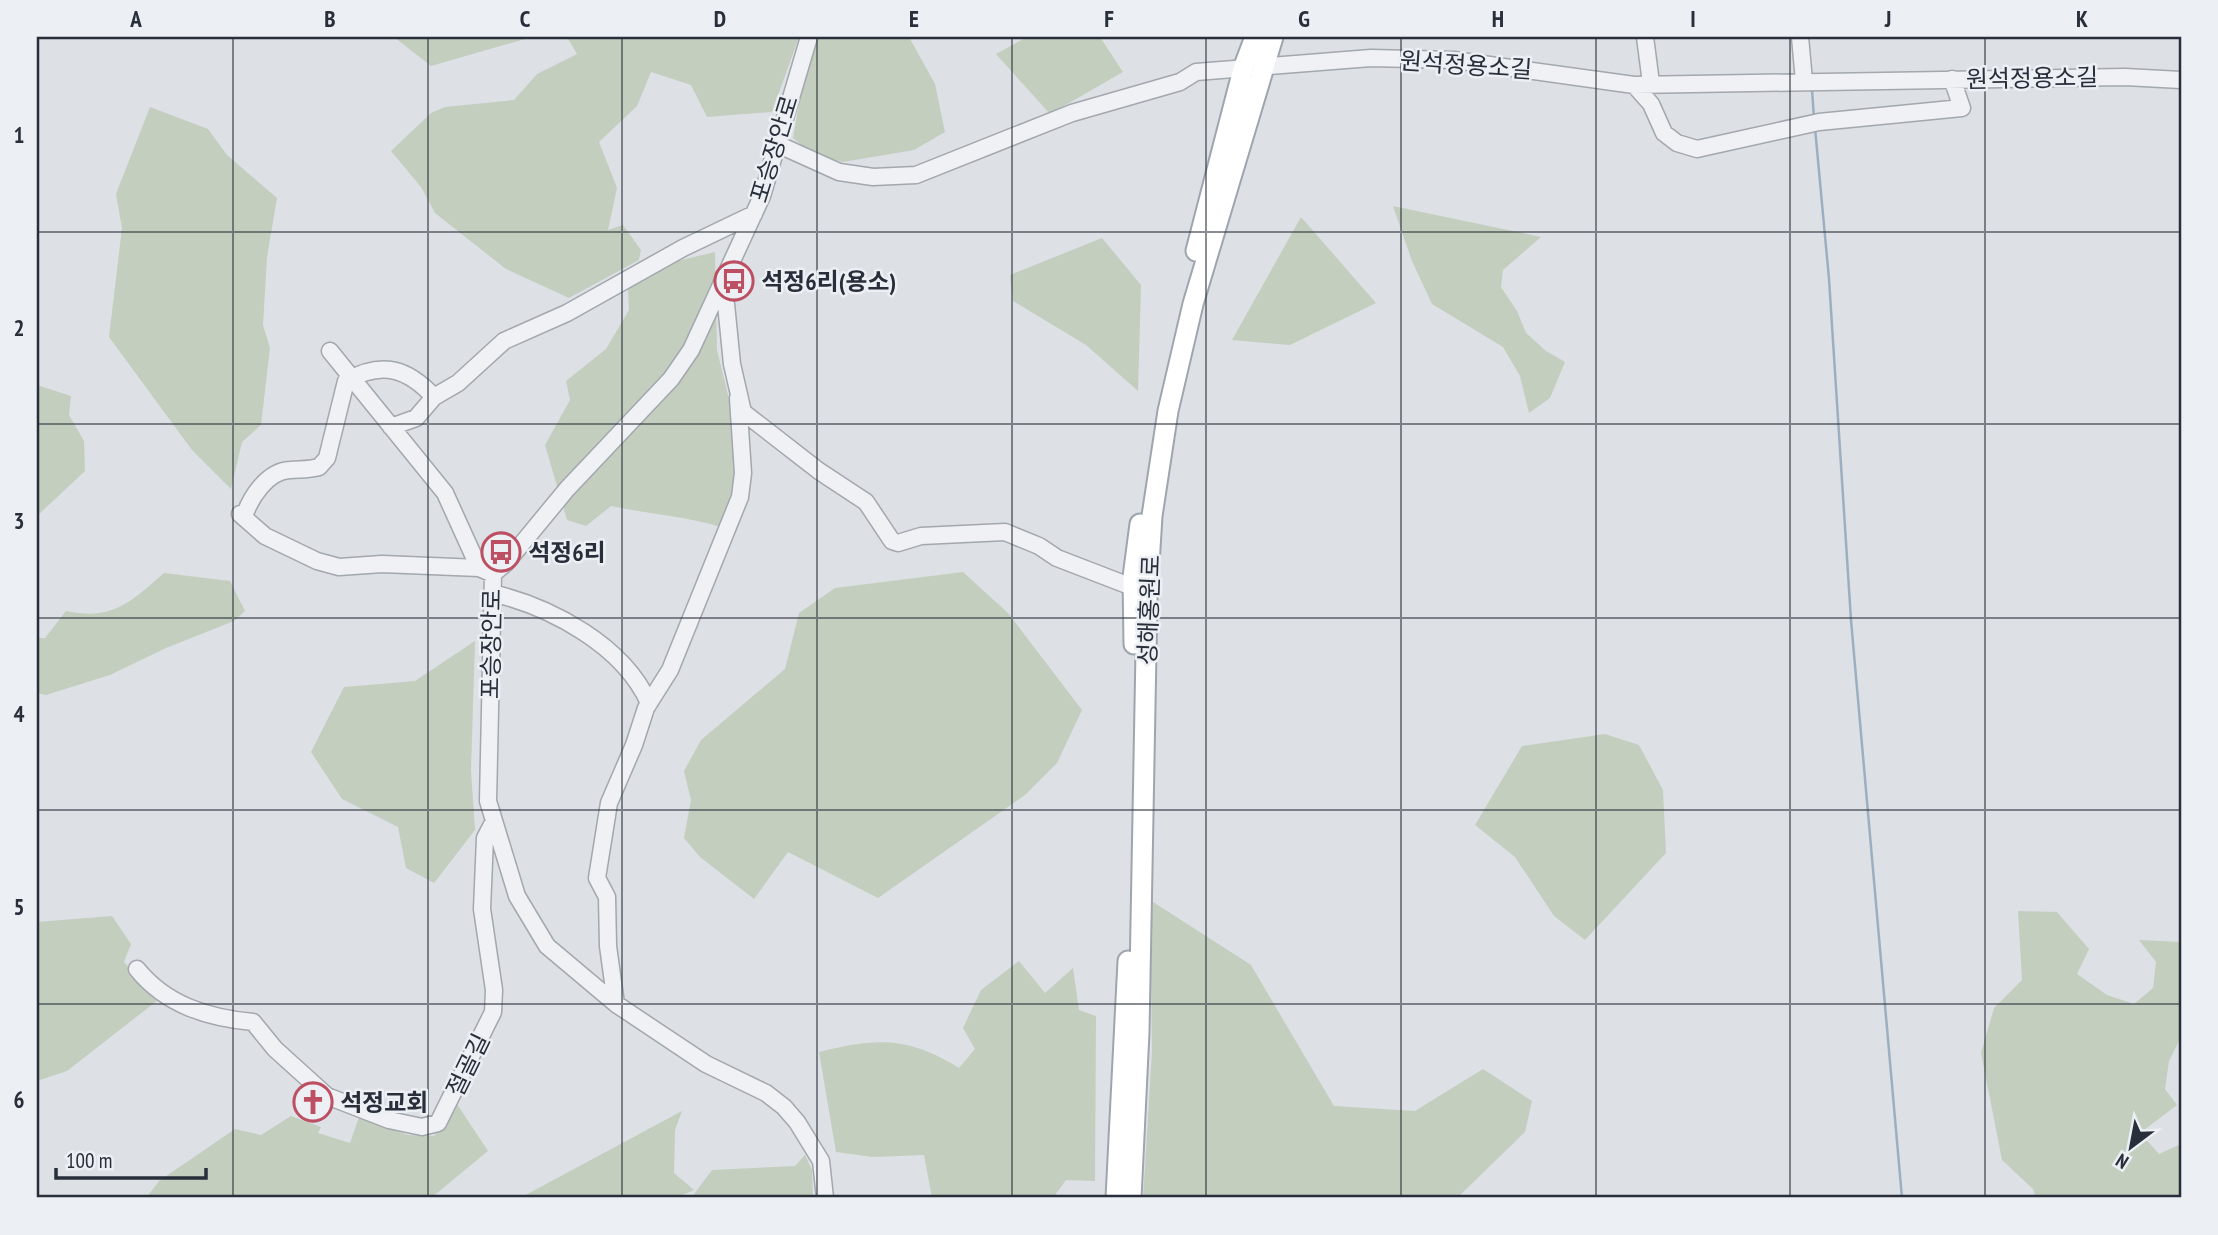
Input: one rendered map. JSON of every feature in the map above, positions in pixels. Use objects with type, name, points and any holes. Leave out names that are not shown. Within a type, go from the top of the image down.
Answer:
[{"type":"main road","name":"성해홍원로","points":[[1131,1198],[1139,1032],[1147,597],[1152,516],[1168,411],[1253,67],[1255,37]]},
{"type":"main road","name":"성해홍원로","points":[[1116,1198],[1128,957],[1134,712],[1133,577],[1157,414],[1253,67],[1273,37]]},
{"type":"street","name":"포승장안로","points":[[809,37],[754,214],[691,350],[671,379],[568,489],[506,563],[486,571],[492,593],[488,801],[517,896],[547,946],[616,1004],[706,1064],[766,1093],[783,1107],[797,1122],[821,1161],[826,1183],[825,1198]]},
{"type":"street","points":[[1645,37],[1643,84],[1664,133],[1677,143],[1697,149],[1813,123],[1962,108],[1952,79]]},
{"type":"street","points":[[1800,37],[1804,81]]},
{"type":"street","name":"원석정용소길","points":[[777,144],[839,172],[873,177],[916,175],[1072,113],[1180,82],[1196,72],[1371,58],[1454,60],[1643,84],[1952,79],[2181,80]]},
{"type":"street","points":[[391,427],[415,418],[434,397],[458,383],[504,341],[567,313],[683,248],[754,214]]},
{"type":"street","points":[[616,1004],[608,946],[607,897],[597,878],[608,803],[649,703],[670,670],[740,497],[743,472],[738,398],[726,304],[720,288]]},
{"type":"street","points":[[330,351],[445,493],[486,571]]},
{"type":"street","points":[[434,397],[405,371],[387,370],[351,378],[344,384],[327,458],[319,467],[279,473],[261,487],[242,515],[265,536],[317,561],[339,567],[382,564],[486,571]]},
{"type":"street","points":[[738,398],[743,412],[819,471],[866,502],[892,541],[898,543],[920,536],[1005,532],[1039,546],[1058,558],[1127,584]]},
{"type":"street","points":[[492,593],[530,604],[573,626],[619,660],[640,684],[649,703]]},
{"type":"street","name":"절골길","points":[[137,969],[170,1000],[221,1019],[253,1021],[275,1049],[327,1097],[389,1120],[422,1127],[438,1123],[493,1012],[494,990],[482,909],[485,838],[494,821]]},
{"type":"green space","points":[[394,37],[532,37],[431,66]]},
{"type":"green space","points":[[567,37],[799,37],[772,112],[707,117],[691,85],[651,72],[637,106],[599,142],[617,188],[608,230],[623,225],[641,250],[639,260],[569,298],[506,269],[435,213],[421,187],[391,151],[431,113],[445,107],[514,100],[537,74],[577,54]]},
{"type":"green space","points":[[818,37],[909,37],[935,84],[945,132],[914,150],[843,162],[812,154],[793,138],[802,86]]},
{"type":"green space","points":[[1027,37],[1100,37],[1123,72],[1050,114],[996,54]]},
{"type":"green space","points":[[150,107],[208,129],[227,155],[277,198],[267,257],[263,325],[270,348],[261,425],[242,442],[231,489],[192,450],[109,337],[122,228],[116,194]]},
{"type":"green space","points":[[1393,206],[1541,237],[1503,270],[1501,287],[1517,311],[1526,333],[1546,351],[1565,362],[1550,398],[1529,413],[1520,376],[1503,347],[1432,304],[1412,261]]},
{"type":"green space","points":[[1301,217],[1376,303],[1290,345],[1232,340]]},
{"type":"green space","points":[[1102,238],[1141,285],[1138,391],[1086,345],[1013,301],[1010,275]]},
{"type":"green space","points":[[715,252],[717,350],[730,403],[741,481],[721,527],[611,506],[586,526],[567,520],[545,445],[570,400],[566,381],[606,349],[629,310],[628,286],[656,266]]},
{"type":"green space","points":[[37,385],[71,396],[69,415],[84,441],[85,471],[37,516]]},
{"type":"green space","points":[[963,572],[1008,613],[1082,710],[1057,763],[1025,795],[878,898],[788,852],[754,899],[700,857],[684,838],[691,800],[684,771],[701,740],[785,669],[799,613],[835,588]]},
{"type":"green space","points":[[164,573],[230,581],[245,611],[234,621],[166,648],[110,675],[46,695],[37,693],[37,638],[45,638],[66,611],[96,613],[120,607]]},
{"type":"green space","points":[[475,641],[471,770],[475,830],[434,883],[406,868],[398,827],[342,799],[311,752],[344,687],[415,681]]},
{"type":"green space","points":[[1605,734],[1639,745],[1663,790],[1666,853],[1585,940],[1554,916],[1515,857],[1475,825],[1522,746]]},
{"type":"green space","points":[[1150,900],[1251,965],[1334,1106],[1415,1111],[1483,1069],[1532,1101],[1525,1132],[1457,1198],[1143,1198],[1152,1051]]},
{"type":"green space","points":[[2018,911],[2057,912],[2089,949],[2077,974],[2107,995],[2134,1004],[2153,988],[2156,962],[2139,940],[2181,942],[2181,1037],[2169,1061],[2165,1089],[2177,1105],[2140,1133],[2159,1154],[2181,1144],[2181,1198],[2036,1198],[2033,1189],[2002,1160],[1981,1053],[1994,1008],[2022,980]]},
{"type":"green space","points":[[112,916],[131,944],[124,962],[158,1000],[67,1071],[37,1081],[37,922]]},
{"type":"green space","points":[[1019,961],[1045,993],[1073,968],[1079,1010],[1096,1016],[1095,1181],[1066,1180],[1053,1198],[932,1198],[924,1155],[873,1157],[836,1152],[819,1052],[858,1044],[891,1043],[923,1050],[959,1068],[975,1049],[963,1028],[981,990]]},
{"type":"green space","points":[[457,1104],[488,1151],[431,1198],[146,1198],[159,1181],[235,1129],[261,1135],[291,1116],[321,1127],[318,1133],[350,1143],[359,1117],[408,1135],[434,1136]]},
{"type":"green space","points":[[682,1111],[675,1130],[674,1173],[694,1190],[676,1198],[520,1198]]},
{"type":"green space","points":[[805,1155],[812,1170],[813,1198],[691,1198],[712,1170],[795,1166]]},
{"type":"waterway","points":[[1812,90],[1814,118]]},
{"type":"waterway","points":[[1815,128],[1829,279],[1851,620],[1902,1198]]},
{"type":"place","name":"석정6리(용소)","points":[[734,281]]},
{"type":"place","name":"석정6리","points":[[501,552]]},
{"type":"place","name":"석정교회","points":[[313,1102]]}]
